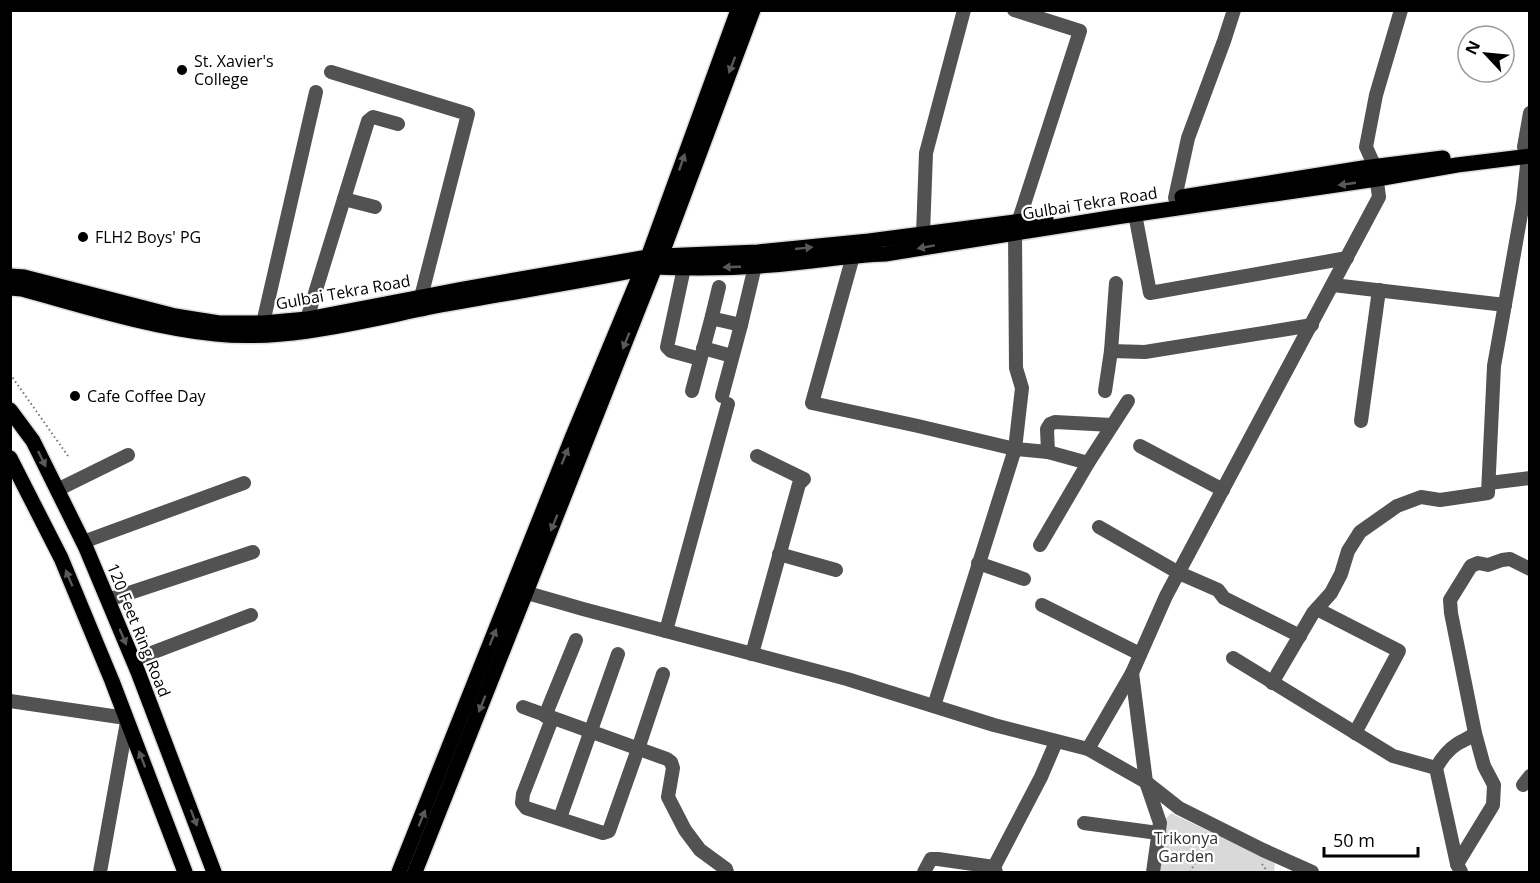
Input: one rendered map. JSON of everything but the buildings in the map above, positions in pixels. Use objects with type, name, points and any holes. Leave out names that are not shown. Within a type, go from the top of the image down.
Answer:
[{"type":"main road","points":[[652,262],[738,10]]},
{"type":"main road","points":[[399,873],[519,590],[753,10]]},
{"type":"main road","name":"Gulbai Tekra Road","points":[[10,288],[22,289],[173,328],[218,334],[264,335],[309,331],[652,262],[684,268],[755,266],[885,254],[1061,216],[1175,198],[1528,151]]},
{"type":"main road","name":"Gulbai Tekra Road","points":[[10,276],[24,277],[175,316],[219,323],[307,320],[421,297],[652,262],[1135,214],[1376,173]]},
{"type":"main road","name":"120 Feet Ring Road","points":[[10,410],[33,441],[83,542],[133,660],[214,873]]},
{"type":"main road","points":[[10,458],[60,558],[127,720],[185,873]]},
{"type":"main road","points":[[415,873],[519,590]]},
{"type":"street","points":[[923,234],[926,153],[964,10]]},
{"type":"street","points":[[934,706],[1015,449],[1022,388],[1016,368],[1017,227],[1080,31],[1014,10]]},
{"type":"street","points":[[1175,198],[1188,138],[1234,10]]},
{"type":"street","points":[[1088,749],[1132,673],[1166,596],[1379,196],[1376,173],[1366,147],[1376,95],[1401,10]]},
{"type":"street","points":[[331,72],[468,114],[421,297]]},
{"type":"street","points":[[263,323],[316,92]]},
{"type":"street","points":[[1272,683],[1313,613],[1331,593],[1341,574],[1348,551],[1360,532],[1397,506],[1421,497],[1440,500],[1488,493],[1494,366],[1523,203],[1530,113]]},
{"type":"street","points":[[307,320],[368,121],[374,117],[398,124]]},
{"type":"street","points":[[344,199],[375,207]]},
{"type":"street","points":[[1135,214],[1150,292],[1347,258]]},
{"type":"street","points":[[853,256],[812,403],[1015,449],[1048,452],[1088,463]]},
{"type":"street","points":[[666,631],[725,400],[732,356],[755,266]]},
{"type":"street","points":[[684,268],[667,346],[671,351],[732,356]]},
{"type":"street","points":[[1105,391],[1111,351],[1116,283]]},
{"type":"street","points":[[1333,285],[1505,305]]},
{"type":"street","points":[[692,391],[719,287]]},
{"type":"street","points":[[1361,421],[1379,290]]},
{"type":"street","points":[[712,316],[715,319],[741,325]]},
{"type":"street","points":[[1111,351],[1145,352],[1312,325]]},
{"type":"street","points":[[1040,544],[1128,401]]},
{"type":"street","points":[[1048,452],[1047,429],[1050,424],[1055,422],[1112,425]]},
{"type":"street","points":[[1140,446],[1223,490]]},
{"type":"street","points":[[57,490],[128,455]]},
{"type":"street","points":[[752,654],[799,484],[804,479],[757,456]]},
{"type":"street","points":[[1489,483],[1530,478]]},
{"type":"street","points":[[83,542],[244,483]]},
{"type":"street","points":[[1099,527],[1179,573],[1218,591],[1224,598],[1300,636]]},
{"type":"street","points":[[108,600],[253,552]]},
{"type":"street","points":[[779,554],[836,570]]},
{"type":"street","points":[[1459,868],[1493,805],[1494,785],[1484,766],[1475,733],[1450,600],[1471,566],[1478,563],[1488,565],[1510,559],[1530,569]]},
{"type":"street","points":[[978,563],[1024,579]]},
{"type":"street","points":[[519,590],[847,679],[994,725],[1088,749],[1146,782],[1179,808],[1289,867],[1312,873]]},
{"type":"street","points":[[1042,605],[1140,654]]},
{"type":"street","points":[[1317,609],[1399,651],[1356,733]]},
{"type":"street","points":[[133,660],[251,615]]},
{"type":"street","points":[[576,640],[523,794],[522,803],[526,807],[603,833],[609,831],[663,675]]},
{"type":"street","points":[[560,819],[618,654]]},
{"type":"street","points":[[1233,658],[1393,756],[1436,768]]},
{"type":"street","points":[[1132,673],[1146,782],[1160,823],[1153,873]]},
{"type":"street","points":[[10,702],[127,720],[100,873]]},
{"type":"street","points":[[523,707],[671,762],[673,768],[668,797],[685,830],[700,850],[726,868],[727,873]]},
{"type":"street","points":[[1459,868],[1436,768],[1442,758],[1456,745],[1475,733]]},
{"type":"street","points":[[924,873],[931,859],[995,870],[1056,742]]},
{"type":"street","points":[[1084,823],[1158,833]]},
{"type":"path","points":[[10,374],[68,456]]},
{"type":"path","points":[[1190,873],[1210,838]]},
{"type":"green space","name":"Trikonya Garden","points":[[1171,813],[1275,863],[1274,872],[1157,872],[1164,821]]},
{"type":"place","name":"St. Xavier's College","points":[[182,70]]},
{"type":"place","name":"FLH2 Boys' PG","points":[[83,237]]},
{"type":"place","name":"Cafe Coffee Day","points":[[75,396]]}]
